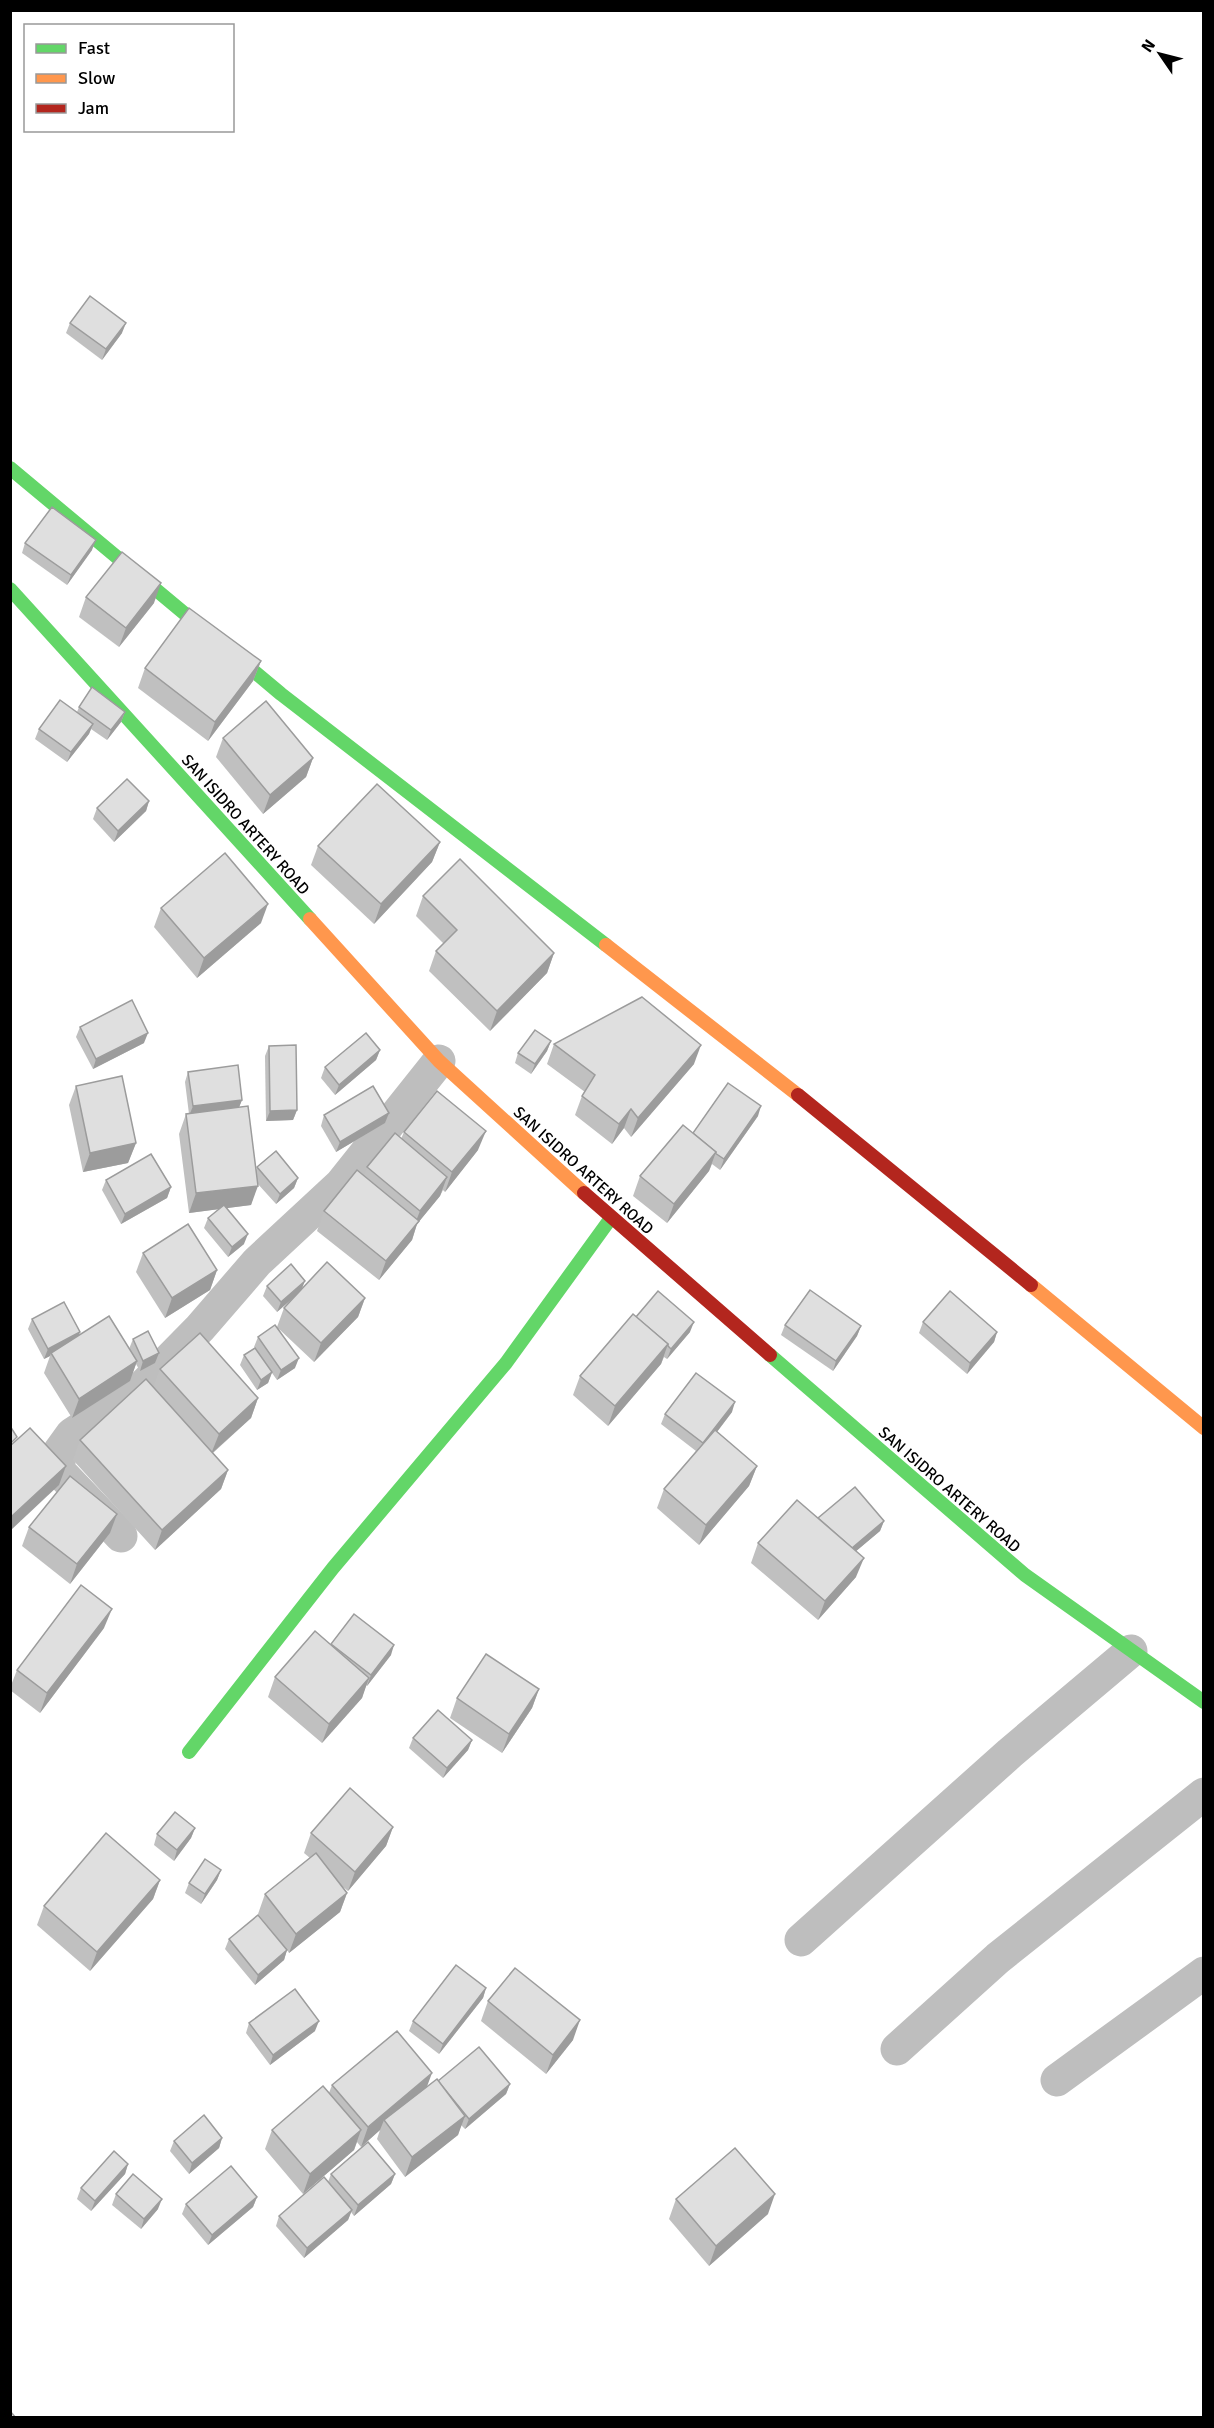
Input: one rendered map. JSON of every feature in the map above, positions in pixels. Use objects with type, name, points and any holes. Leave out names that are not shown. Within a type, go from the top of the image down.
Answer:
[{"type":"street","points":[[10,468],[281,694],[813,1106],[1203,1428]]},
{"type":"street","name":"SAN ISIDRO ARTERY ROAD","points":[[10,589],[439,1061],[612,1218],[1025,1575],[1203,1702]]},
{"type":"street","points":[[121,1536],[60,1471],[59,1452],[72,1434],[138,1391],[200,1328],[257,1262],[341,1184],[439,1061]]},
{"type":"street","points":[[189,1752],[333,1568],[506,1363],[612,1218]]},
{"type":"street","points":[[801,1940],[1010,1753],[1131,1651]]},
{"type":"street","points":[[897,2049],[998,1958],[1203,1794]]},
{"type":"street","points":[[1057,2080],[1203,1973]]},
{"type":"building","points":[[90,296],[126,323],[106,349],[70,323]]},
{"type":"building","points":[[52,507],[96,540],[71,575],[25,543]]},
{"type":"building","points":[[122,552],[161,583],[126,628],[86,597]]},
{"type":"building","points":[[189,608],[261,661],[215,722],[145,668]]},
{"type":"building","points":[[92,687],[125,712],[111,730],[79,707]]},
{"type":"building","points":[[60,700],[93,724],[71,752],[39,729]]},
{"type":"building","points":[[266,701],[313,758],[270,795],[223,738]]},
{"type":"building","points":[[127,779],[149,801],[118,831],[97,808]]},
{"type":"building","points":[[377,784],[440,842],[381,904],[318,846]]},
{"type":"building","points":[[225,853],[268,904],[204,958],[161,908]]},
{"type":"building","points":[[460,859],[554,953],[497,1011],[436,951],[457,930],[423,896]]},
{"type":"building","points":[[642,997],[701,1045],[638,1118],[631,1109],[619,1124],[582,1096],[595,1075],[554,1044]]},
{"type":"building","points":[[132,1000],[148,1033],[96,1059],[80,1027]]},
{"type":"building","points":[[535,1030],[551,1041],[535,1064],[518,1053]]},
{"type":"building","points":[[366,1033],[380,1050],[339,1085],[325,1067]]},
{"type":"building","points":[[296,1045],[297,1110],[270,1111],[269,1046]]},
{"type":"building","points":[[238,1065],[242,1100],[193,1106],[188,1072]]},
{"type":"building","points":[[122,1076],[136,1143],[90,1153],[76,1086]]},
{"type":"building","points":[[728,1083],[761,1106],[724,1159],[693,1133]]},
{"type":"building","points":[[373,1086],[389,1113],[340,1142],[324,1115]]},
{"type":"building","points":[[437,1091],[486,1131],[452,1172],[404,1132]]},
{"type":"building","points":[[248,1106],[258,1186],[196,1193],[186,1114]]},
{"type":"building","points":[[683,1125],[716,1152],[674,1204],[640,1176]]},
{"type":"building","points":[[395,1133],[447,1177],[420,1211],[367,1167]]},
{"type":"building","points":[[276,1151],[298,1178],[280,1194],[257,1167]]},
{"type":"building","points":[[151,1154],[171,1187],[125,1214],[106,1180]]},
{"type":"building","points":[[357,1170],[419,1221],[386,1261],[324,1211]]},
{"type":"building","points":[[224,1205],[248,1234],[232,1247],[208,1218]]},
{"type":"building","points":[[188,1224],[217,1270],[172,1298],[143,1253]]},
{"type":"building","points":[[327,1262],[365,1298],[321,1343],[284,1308]]},
{"type":"building","points":[[291,1264],[305,1281],[281,1302],[267,1286]]},
{"type":"building","points":[[810,1290],[861,1326],[836,1361],[785,1325]]},
{"type":"building","points":[[658,1291],[694,1322],[671,1349],[636,1317]]},
{"type":"building","points":[[950,1291],[997,1332],[970,1363],[923,1322]]},
{"type":"building","points":[[64,1302],[80,1332],[48,1349],[32,1319]]},
{"type":"building","points":[[633,1314],[668,1344],[615,1406],[580,1376]]},
{"type":"building","points":[[109,1316],[137,1361],[79,1399],[51,1353]]},
{"type":"building","points":[[275,1325],[299,1358],[281,1370],[258,1337]]},
{"type":"building","points":[[148,1331],[159,1353],[143,1361],[133,1339]]},
{"type":"building","points":[[200,1333],[258,1398],[219,1434],[160,1369]]},
{"type":"building","points":[[255,1348],[272,1372],[261,1380],[244,1355]]},
{"type":"building","points":[[696,1373],[735,1402],[703,1443],[665,1414]]},
{"type":"building","points":[[146,1379],[228,1470],[162,1530],[80,1440]]},
{"type":"building","points":[[10,1426],[17,1437],[10,1444]]},
{"type":"building","points":[[30,1428],[66,1466],[12,1516],[10,1514],[10,1446]]},
{"type":"building","points":[[715,1430],[757,1466],[706,1525],[664,1489]]},
{"type":"building","points":[[70,1476],[117,1514],[77,1564],[29,1527]]},
{"type":"building","points":[[855,1487],[884,1521],[852,1548],[818,1518]]},
{"type":"building","points":[[797,1500],[864,1558],[825,1601],[758,1543]]},
{"type":"building","points":[[81,1585],[112,1609],[47,1693],[17,1670]]},
{"type":"building","points":[[354,1614],[394,1645],[371,1675],[331,1644]]},
{"type":"building","points":[[315,1631],[369,1678],[329,1724],[275,1677]]},
{"type":"building","points":[[486,1654],[539,1689],[509,1734],[457,1698]]},
{"type":"building","points":[[438,1710],[472,1740],[447,1768],[413,1738]]},
{"type":"building","points":[[350,1788],[393,1827],[355,1872],[311,1833]]},
{"type":"building","points":[[175,1812],[195,1828],[177,1850],[157,1834]]},
{"type":"building","points":[[106,1833],[160,1880],[97,1952],[44,1906]]},
{"type":"building","points":[[316,1853],[347,1893],[296,1934],[265,1894]]},
{"type":"building","points":[[205,1859],[221,1870],[205,1894],[189,1883]]},
{"type":"building","points":[[258,1915],[287,1950],[258,1975],[229,1939]]},
{"type":"building","points":[[456,1965],[486,1988],[443,2044],[413,2021]]},
{"type":"building","points":[[515,1968],[580,2020],[553,2055],[488,2001]]},
{"type":"building","points":[[295,1989],[319,2021],[273,2055],[249,2023]]},
{"type":"building","points":[[397,2031],[432,2073],[368,2127],[332,2085]]},
{"type":"building","points":[[479,2047],[510,2084],[469,2119],[438,2081]]},
{"type":"building","points":[[437,2079],[465,2116],[412,2157],[384,2120]]},
{"type":"building","points":[[323,2086],[361,2130],[310,2174],[272,2130]]},
{"type":"building","points":[[204,2115],[222,2138],[192,2163],[174,2141]]},
{"type":"building","points":[[368,2142],[395,2174],[358,2205],[331,2174]]},
{"type":"building","points":[[735,2148],[775,2194],[716,2246],[676,2199]]},
{"type":"building","points":[[114,2151],[128,2164],[95,2201],[81,2188]]},
{"type":"building","points":[[231,2166],[257,2197],[212,2235],[186,2204]]},
{"type":"building","points":[[133,2174],[162,2199],[144,2219],[116,2194]]},
{"type":"building","points":[[324,2177],[352,2210],[307,2248],[279,2216]]},
{"type":"traffic: fast","points":[[10,468],[281,694],[606,945]]},
{"type":"traffic: fast","points":[[10,589],[310,919]]},
{"type":"traffic: fast","points":[[189,1752],[333,1568],[506,1363],[611,1218]]},
{"type":"traffic: fast","points":[[770,1355],[1025,1575],[1204,1702]]},
{"type":"traffic: slow","points":[[310,919],[439,1061],[584,1193]]},
{"type":"traffic: slow","points":[[606,945],[798,1095]]},
{"type":"traffic: slow","points":[[1031,1285],[1204,1428]]},
{"type":"traffic: jam","points":[[798,1095],[1031,1285]]},
{"type":"traffic: jam","points":[[584,1193],[770,1355]]}]
